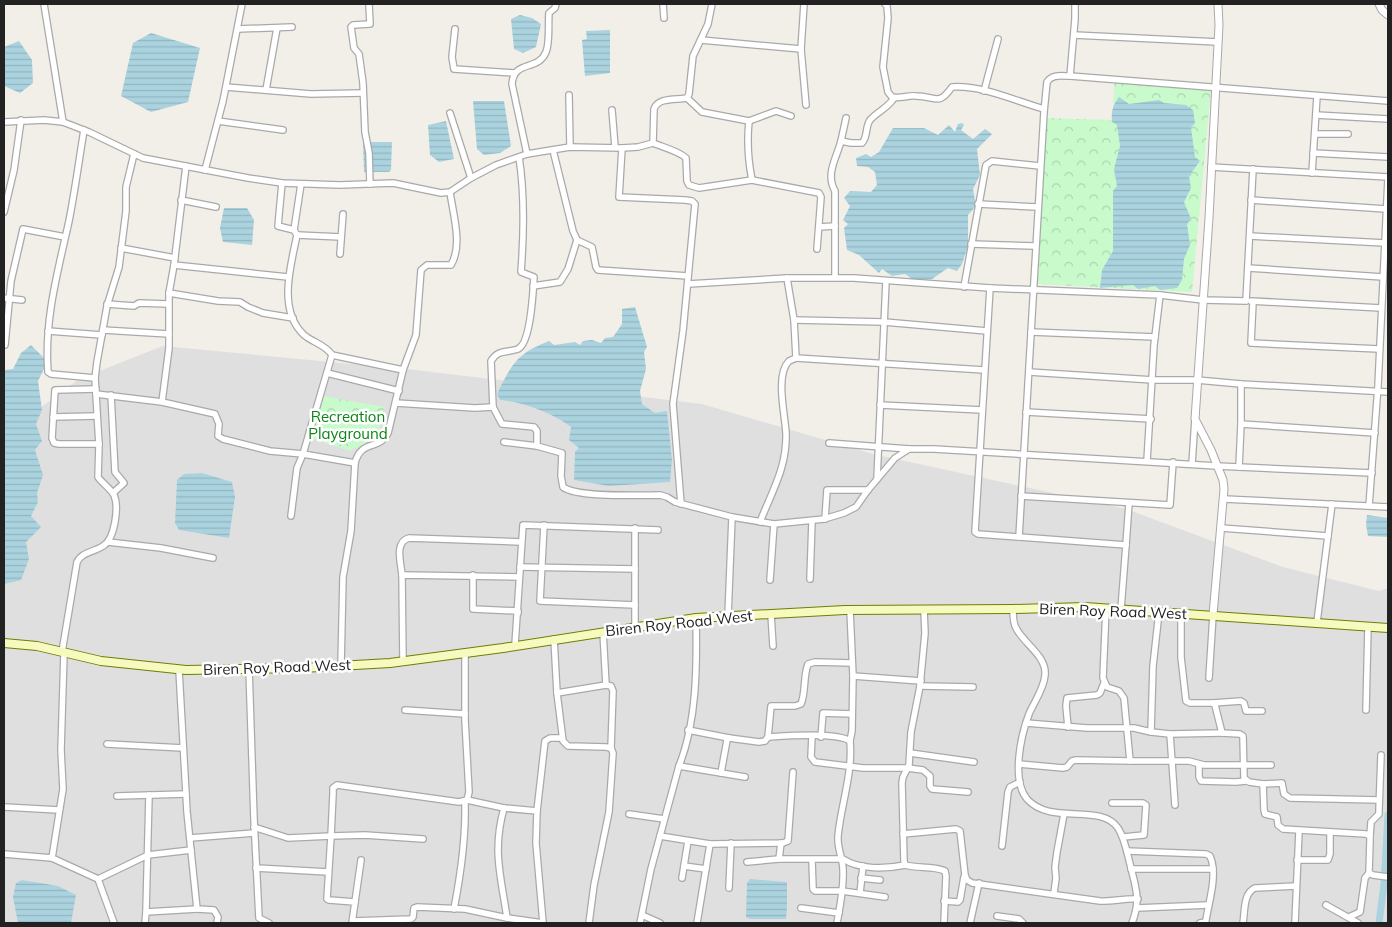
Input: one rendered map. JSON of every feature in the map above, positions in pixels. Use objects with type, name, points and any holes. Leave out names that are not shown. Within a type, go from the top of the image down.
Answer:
[{"type":"main road","name":"Biren Roy Road West","points":[[4,643],[37,646],[101,661],[179,670],[302,668],[403,661],[696,618],[850,610],[1106,608],[1388,628]]},
{"type":"street","points":[[44,4],[63,122]]},
{"type":"street","points":[[206,170],[226,87],[242,4]]},
{"type":"street","points":[[369,4],[370,24],[353,25],[350,32],[354,48],[359,54],[364,93],[370,184]]},
{"type":"street","points":[[526,154],[512,84],[513,76],[521,68],[535,64],[543,57],[547,50],[549,13],[555,8],[556,4]]},
{"type":"street","points":[[663,4],[664,18]]},
{"type":"street","points":[[687,98],[690,91],[693,56],[708,24],[712,4]]},
{"type":"street","points":[[804,4],[801,49],[806,105]]},
{"type":"street","points":[[885,4],[887,6],[888,18],[883,67],[888,92],[894,98],[916,96],[938,100],[945,97],[952,87],[961,86],[1044,109]]},
{"type":"street","points":[[1070,76],[1075,4]]},
{"type":"street","points":[[1192,464],[1216,87],[1218,4]]},
{"type":"street","points":[[1379,4],[1388,15]]},
{"type":"street","points":[[238,29],[292,27]]},
{"type":"street","points":[[266,90],[277,28]]},
{"type":"street","points":[[454,29],[452,57],[454,69],[515,73]]},
{"type":"street","points":[[1074,35],[1218,42]]},
{"type":"street","points":[[984,91],[998,39]]},
{"type":"street","points":[[701,40],[801,49]]},
{"type":"street","points":[[1019,538],[1040,166],[1044,109],[1049,79],[1053,76],[1070,76],[1388,101]]},
{"type":"street","points":[[226,87],[310,94],[364,93]]},
{"type":"street","points":[[569,95],[570,148]]},
{"type":"street","points":[[1312,172],[1317,96]]},
{"type":"street","points":[[653,143],[654,109],[656,104],[661,101],[687,98],[702,112],[749,121],[776,111],[791,116]]},
{"type":"street","points":[[841,141],[862,143],[865,141],[870,120],[880,110],[889,106],[894,98]]},
{"type":"street","points":[[612,110],[615,147]]},
{"type":"street","points":[[450,113],[471,178]]},
{"type":"street","points":[[1316,115],[1388,120]]},
{"type":"street","points":[[835,277],[835,190],[830,177],[846,118]]},
{"type":"street","points":[[4,213],[14,170],[22,120]]},
{"type":"street","points":[[4,122],[22,120],[63,122],[143,158],[282,183],[393,183],[440,193],[450,192],[496,165],[526,154],[570,148],[638,147],[653,143],[684,155],[689,186],[699,188],[752,180],[819,193],[821,197],[817,249]]},
{"type":"street","points":[[218,121],[283,130]]},
{"type":"street","points":[[749,121],[748,150],[752,180]]},
{"type":"street","points":[[84,130],[52,298],[46,355],[48,372],[51,374],[95,378]]},
{"type":"street","points":[[1314,134],[1348,134]]},
{"type":"street","points":[[622,148],[619,197],[685,200],[692,201],[695,204],[684,330],[673,404],[681,504]]},
{"type":"street","points":[[533,286],[560,282],[574,253],[577,240],[573,231],[553,150]]},
{"type":"street","points":[[1313,153],[1388,157]]},
{"type":"street","points":[[52,858],[63,790],[61,750],[63,652],[77,562],[80,557],[108,542],[116,518],[116,504],[113,493],[98,478],[99,444],[95,378],[102,332],[117,275],[126,211],[126,187],[134,154]]},
{"type":"street","points":[[519,157],[524,221],[521,272],[534,277],[527,336],[523,345],[500,352],[491,361],[493,407],[502,424],[536,428],[537,446]]},
{"type":"street","points":[[964,287],[986,165],[992,161],[1040,166]]},
{"type":"street","points":[[162,402],[169,348],[169,293],[186,166]]},
{"type":"street","points":[[1211,167],[1388,178],[1383,277],[1385,290],[1381,308],[1378,392],[1370,506]]},
{"type":"street","points":[[1246,301],[1252,169]]},
{"type":"street","points":[[282,183],[278,226],[295,232],[341,237]]},
{"type":"street","points":[[301,184],[288,277],[288,295],[293,318],[303,334],[325,348],[332,355],[403,370]]},
{"type":"street","points":[[341,666],[343,577],[351,531],[355,463],[357,455],[364,448],[385,439],[396,403],[403,370],[416,335],[421,270],[427,265],[451,265],[456,254],[456,234],[450,192]]},
{"type":"street","points":[[181,200],[216,207]]},
{"type":"street","points":[[1251,200],[1386,209]]},
{"type":"street","points":[[978,204],[1038,207]]},
{"type":"street","points":[[340,254],[342,214]]},
{"type":"street","points":[[819,227],[835,226]]},
{"type":"street","points":[[5,345],[6,298],[22,229],[65,237]]},
{"type":"street","points":[[1250,236],[1385,242]]},
{"type":"street","points":[[577,240],[592,247],[598,270],[688,276]]},
{"type":"street","points":[[971,244],[1035,246]]},
{"type":"street","points":[[121,248],[175,258]]},
{"type":"street","points":[[174,265],[288,277]]},
{"type":"street","points":[[1248,268],[1383,277]]},
{"type":"street","points":[[688,284],[835,277],[928,282],[964,287],[1160,295],[1203,300],[1381,308]]},
{"type":"street","points":[[787,278],[794,320],[796,358]]},
{"type":"street","points":[[877,481],[886,281]]},
{"type":"street","points":[[990,288],[975,532],[978,534],[1019,538],[1126,545]]},
{"type":"street","points":[[169,293],[218,301],[240,302],[263,313],[293,318]]},
{"type":"street","points":[[1147,461],[1155,337],[1160,295]]},
{"type":"street","points":[[6,298],[22,300]]},
{"type":"street","points":[[1253,302],[1251,343],[1379,349]]},
{"type":"street","points":[[108,304],[134,306],[139,303],[168,304]]},
{"type":"street","points":[[794,320],[884,322],[987,330]]},
{"type":"street","points":[[48,331],[169,334]]},
{"type":"street","points":[[1031,332],[1155,337]]},
{"type":"street","points":[[290,516],[297,468],[303,454],[332,355]]},
{"type":"street","points":[[760,522],[780,475],[784,460],[786,434],[782,372],[789,361],[796,358],[984,370]]},
{"type":"street","points":[[1029,372],[1388,392]]},
{"type":"street","points":[[327,373],[399,391]]},
{"type":"street","points":[[1239,467],[1241,384]]},
{"type":"street","points":[[99,444],[54,443],[55,390],[96,391],[162,402],[214,414],[219,424],[218,436],[223,439],[270,451],[303,454],[355,463]]},
{"type":"street","points":[[111,395],[115,472],[124,483],[113,493]]},
{"type":"street","points":[[396,403],[493,407]]},
{"type":"street","points":[[880,405],[982,410]]},
{"type":"street","points":[[1026,412],[1151,419]]},
{"type":"street","points":[[53,417],[97,416]]},
{"type":"street","points":[[1195,419],[1217,466],[1222,480],[1224,499],[1209,678]]},
{"type":"street","points":[[1241,424],[1375,433]]},
{"type":"street","points":[[504,442],[537,446],[562,453],[561,476],[563,487],[567,490],[584,493],[660,495],[681,504],[732,517],[774,524],[812,522],[844,514],[856,507],[895,458],[909,449]]},
{"type":"street","points":[[829,443],[909,449],[980,451],[1217,466],[1372,473]]},
{"type":"street","points":[[1021,496],[1170,505],[1173,462]]},
{"type":"street","points":[[825,519],[827,490],[868,490]]},
{"type":"street","points":[[1224,499],[1388,507]]},
{"type":"street","points":[[1121,609],[1129,503]]},
{"type":"street","points":[[1317,622],[1332,504]]},
{"type":"street","points":[[728,616],[732,517]]},
{"type":"street","points":[[810,579],[812,522]]},
{"type":"street","points":[[770,580],[774,524]]},
{"type":"street","points":[[515,646],[523,525],[658,530]]},
{"type":"street","points":[[544,526],[540,601],[635,605]]},
{"type":"street","points":[[635,528],[635,627]]},
{"type":"street","points":[[1221,528],[1328,536]]},
{"type":"street","points":[[403,661],[400,545],[403,539],[521,542]]},
{"type":"street","points":[[108,542],[161,548],[213,558]]},
{"type":"street","points":[[520,567],[635,569]]},
{"type":"street","points":[[402,576],[473,575],[519,577]]},
{"type":"street","points":[[473,575],[473,609],[518,611],[518,613]]},
{"type":"street","points":[[1068,727],[1066,706],[1068,698],[1097,695],[1100,693],[1104,683],[1106,608]]},
{"type":"street","points":[[1012,609],[1016,629],[1043,664],[1045,674],[1026,723],[1019,764],[1020,782],[1027,798],[1037,807],[1048,812],[1104,818],[1113,822],[1123,837],[1138,899],[1132,923]]},
{"type":"street","points":[[837,923],[842,891],[842,859],[839,853],[838,837],[849,767],[852,714],[853,676],[850,610]]},
{"type":"street","points":[[906,865],[904,861],[902,783],[910,753],[911,732],[920,684],[926,633],[924,610]]},
{"type":"street","points":[[1151,732],[1153,666],[1159,612]]},
{"type":"street","points":[[1181,613],[1180,650],[1186,701],[1190,703],[1241,701],[1244,703],[1246,711],[1262,712]]},
{"type":"street","points":[[771,614],[772,646]]},
{"type":"street","points":[[640,923],[651,869],[685,749],[692,709],[696,660],[696,618]]},
{"type":"street","points":[[1366,710],[1368,626]]},
{"type":"street","points":[[603,632],[606,685]]},
{"type":"street","points":[[554,639],[557,693],[562,738],[565,744],[568,746],[610,748]]},
{"type":"street","points":[[454,909],[464,852],[466,801],[469,792],[465,714],[465,652]]},
{"type":"street","points":[[768,737],[769,710],[771,706],[795,706],[801,704],[808,664],[815,662],[852,663]]},
{"type":"street","points":[[249,669],[258,920],[269,923]]},
{"type":"street","points":[[179,670],[186,794],[197,909]]},
{"type":"street","points":[[853,676],[920,684],[973,687]]},
{"type":"street","points":[[1104,683],[1107,687],[1122,694],[1130,761]]},
{"type":"street","points":[[557,693],[606,685],[611,686],[613,691],[610,748],[614,758],[609,812],[594,885],[589,923]]},
{"type":"street","points":[[1213,703],[1222,733]]},
{"type":"street","points":[[405,710],[465,714]]},
{"type":"street","points":[[821,736],[824,712],[852,714]]},
{"type":"street","points":[[1026,723],[1068,727],[1127,728],[1170,734],[1222,733],[1243,736],[1246,781]]},
{"type":"street","points":[[688,730],[760,742],[768,737],[795,735],[846,739],[850,742]]},
{"type":"street","points":[[1170,734],[1174,804]]},
{"type":"street","points":[[812,736],[812,760],[815,762],[849,767],[907,768],[927,772],[930,776],[932,790],[968,792]]},
{"type":"street","points":[[361,860],[352,922],[411,919],[413,918],[414,908],[417,907],[464,909],[506,918],[543,923],[536,843],[537,811],[545,741],[550,738],[562,738]]},
{"type":"street","points":[[721,773],[727,740],[729,738]]},
{"type":"street","points":[[106,744],[183,748]]},
{"type":"street","points":[[910,753],[974,762]]},
{"type":"street","points":[[1349,917],[1360,912],[1365,878],[1369,873],[1371,822],[1379,814],[1381,755]]},
{"type":"street","points":[[1019,764],[1063,768],[1076,760],[1188,761],[1199,764],[1271,765]]},
{"type":"street","points":[[1199,764],[1199,777],[1201,781],[1246,781],[1263,784],[1282,782],[1284,794],[1290,798],[1379,800]]},
{"type":"street","points":[[679,766],[745,777]]},
{"type":"street","points":[[660,836],[710,844],[781,843],[788,841],[793,772]]},
{"type":"street","points":[[1002,846],[1008,792],[1010,787],[1020,782]]},
{"type":"street","points":[[1263,784],[1264,810],[1266,814],[1277,817],[1280,828],[1299,831],[1366,834],[1370,836]]},
{"type":"street","points":[[355,902],[327,899],[335,786],[537,811]]},
{"type":"street","points":[[117,796],[186,794]]},
{"type":"street","points":[[145,923],[150,795]]},
{"type":"street","points":[[1112,802],[1143,803],[1146,805],[1144,835],[1123,837]]},
{"type":"street","points":[[4,807],[60,810]]},
{"type":"street","points":[[504,808],[500,819],[497,842],[506,918]]},
{"type":"street","points":[[629,814],[664,819]]},
{"type":"street","points":[[1054,894],[1055,867],[1064,814]]},
{"type":"street","points":[[190,838],[254,830],[288,838],[365,835],[423,839]]},
{"type":"street","points":[[903,834],[960,830],[962,835],[964,875],[960,900],[958,902],[944,901]]},
{"type":"street","points":[[1295,923],[1299,831]]},
{"type":"street","points":[[1297,860],[1328,860],[1330,854],[1330,832]]},
{"type":"street","points":[[682,878],[688,841]]},
{"type":"street","points":[[779,859],[781,843]]},
{"type":"street","points":[[697,923],[710,844]]},
{"type":"street","points":[[729,888],[731,844]]},
{"type":"street","points":[[98,879],[148,855],[191,850]]},
{"type":"street","points":[[1127,851],[1206,854],[1210,856],[1213,870],[1206,920],[1200,923]]},
{"type":"street","points":[[4,854],[52,858],[98,879],[114,923]]},
{"type":"street","points":[[747,862],[779,859],[842,859],[850,864],[863,866],[925,866],[945,871],[944,923]]},
{"type":"street","points":[[812,860],[813,888],[815,891],[842,891],[885,897]]},
{"type":"street","points":[[684,866],[706,869]]},
{"type":"street","points":[[860,893],[863,866]]},
{"type":"street","points":[[256,868],[328,872]]},
{"type":"street","points":[[1132,869],[1213,870]]},
{"type":"street","points":[[1369,873],[1388,877]]},
{"type":"street","points":[[964,875],[967,880],[980,883],[1054,894],[1106,901],[1122,898],[1138,899]]},
{"type":"street","points":[[861,878],[880,880]]},
{"type":"street","points":[[970,923],[980,883]]},
{"type":"street","points":[[1244,923],[1249,890],[1296,886]]},
{"type":"street","points":[[1326,905],[1358,923]]},
{"type":"street","points":[[1137,908],[1208,906]]},
{"type":"street","points":[[801,908],[839,913]]},
{"type":"street","points":[[146,912],[214,910],[218,917],[217,923]]},
{"type":"street","points":[[642,916],[660,923]]},
{"type":"street","points":[[997,916],[1019,919],[1023,923]]},
{"type":"shaded area","points":[[163,346],[415,370],[702,404],[873,454],[1126,509],[1283,567],[1379,591],[1388,588],[1388,923],[4,923],[4,435],[79,379]]},
{"type":"green space","points":[[1114,83],[1211,89],[1192,292],[1037,284],[1046,118],[1113,120]]},
{"type":"green space","name":"Recreation Playground","points":[[323,396],[385,407],[378,437],[350,451],[313,439]]},
{"type":"water","points":[[520,15],[532,18],[541,24],[536,47],[523,53],[514,49],[511,19]]},
{"type":"water","points":[[610,30],[610,73],[585,76],[582,40],[587,39],[586,31]]},
{"type":"water","points":[[151,33],[200,48],[188,102],[151,112],[121,96],[133,43]]},
{"type":"water","points":[[19,41],[32,60],[33,83],[20,93],[4,86],[4,47]]},
{"type":"water","points":[[1119,97],[1129,104],[1159,100],[1164,103],[1186,105],[1193,110],[1195,123],[1191,128],[1195,157],[1200,161],[1189,176],[1191,188],[1184,202],[1191,219],[1187,224],[1190,245],[1184,259],[1182,280],[1177,288],[1160,290],[1155,286],[1138,289],[1133,285],[1100,288],[1102,270],[1113,251],[1113,191],[1117,186],[1114,169],[1120,146],[1117,125],[1112,122],[1112,115]]},
{"type":"water","points":[[473,101],[504,101],[511,146],[500,153],[484,155],[477,149]]},
{"type":"water","points":[[446,121],[454,159],[439,162],[430,155],[428,125]]},
{"type":"water","points":[[962,123],[964,125],[961,130],[973,139],[985,129],[992,134],[977,149],[980,175],[973,189],[976,206],[968,215],[968,246],[962,264],[957,271],[948,268],[932,279],[915,281],[905,274],[892,276],[882,269],[879,273],[859,255],[847,250],[844,228],[848,224],[843,220],[850,206],[844,198],[850,191],[871,192],[877,185],[875,172],[868,167],[857,166],[856,158],[866,154],[871,157],[879,152],[893,128],[924,128],[938,135],[949,125],[955,132],[958,124]]},
{"type":"water","points":[[363,142],[392,142],[391,170],[389,172],[364,172]]},
{"type":"water","points":[[224,208],[247,208],[254,220],[252,245],[223,242],[220,228]]},
{"type":"water","points":[[635,307],[647,347],[644,352],[646,369],[640,391],[642,404],[655,413],[667,411],[672,460],[670,482],[609,486],[574,480],[575,452],[579,448],[569,440],[571,427],[556,417],[537,409],[500,400],[497,394],[511,367],[529,351],[549,341],[554,345],[575,342],[580,345],[583,341],[592,340],[601,343],[605,338],[613,337],[622,324],[622,309]]},
{"type":"water","points":[[31,345],[44,358],[45,367],[38,381],[42,410],[36,424],[42,441],[35,450],[43,475],[37,493],[38,502],[31,516],[41,527],[26,542],[29,559],[21,580],[4,584],[4,370],[13,369],[21,353]]},
{"type":"water","points":[[202,473],[232,482],[235,497],[229,538],[179,530],[175,523],[177,480],[184,474]]},
{"type":"water","points":[[1367,515],[1388,518],[1388,537],[1368,536]]},
{"type":"water","points":[[750,879],[787,882],[786,919],[750,919],[746,917],[747,883]]},
{"type":"water","points":[[22,880],[58,886],[76,895],[71,923],[18,923],[13,897],[16,883]]},
{"type":"waterway","points":[[1379,923],[1384,884],[1388,815]]}]
